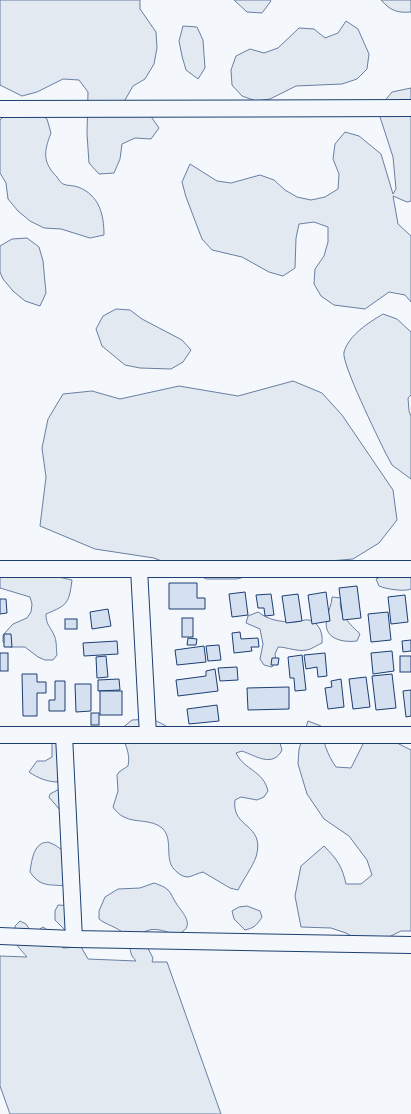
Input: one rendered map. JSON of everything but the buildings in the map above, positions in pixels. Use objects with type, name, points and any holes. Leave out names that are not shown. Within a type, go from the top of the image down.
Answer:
[{"type":"street","points":[[0,108],[411,108]]},
{"type":"street","points":[[0,569],[411,569]]},
{"type":"street","points":[[138,569],[148,735]]},
{"type":"street","points":[[0,735],[411,735]]},
{"type":"street","points":[[64,735],[74,939]]},
{"type":"street","points":[[0,936],[74,939],[411,945]]},
{"type":"shaded area","points":[[0,0],[140,0],[140,9],[156,32],[157,48],[154,64],[145,79],[133,86],[125,100],[136,112],[150,115],[159,128],[151,139],[135,138],[122,144],[120,159],[114,173],[99,174],[89,163],[87,134],[88,92],[79,80],[63,79],[37,92],[22,96],[0,85]]},
{"type":"shaded area","points":[[234,0],[271,1],[262,13],[247,12]]},
{"type":"shaded area","points":[[381,0],[411,0],[411,12],[394,10],[388,7]]},
{"type":"shaded area","points":[[346,21],[358,29],[369,54],[367,69],[357,79],[342,84],[296,86],[270,99],[256,101],[242,96],[232,85],[231,70],[236,56],[250,49],[264,53],[278,48],[299,28],[314,29],[325,38],[338,33]]},
{"type":"shaded area","points":[[183,26],[197,27],[203,40],[205,68],[198,79],[186,70],[182,56],[179,41]]},
{"type":"shaded area","points":[[411,88],[411,201],[407,202],[393,196],[398,224],[411,236],[411,302],[405,295],[389,292],[365,309],[334,305],[321,296],[314,284],[315,269],[324,256],[328,242],[328,227],[314,222],[299,224],[296,238],[295,268],[283,276],[269,272],[242,257],[212,250],[202,239],[182,182],[190,164],[217,181],[231,183],[260,175],[274,180],[285,190],[297,197],[311,200],[325,197],[338,189],[339,174],[333,159],[335,144],[345,132],[359,136],[381,154],[393,194],[396,189],[393,157],[380,117],[383,103],[392,92]]},
{"type":"shaded area","points":[[34,109],[47,119],[51,133],[47,145],[46,156],[52,172],[62,183],[76,186],[85,190],[91,195],[99,206],[103,220],[104,235],[90,238],[61,229],[44,228],[30,221],[18,211],[8,199],[6,183],[0,173],[0,120],[6,114]]},
{"type":"shaded area","points":[[27,238],[39,247],[43,261],[46,293],[40,306],[25,301],[13,291],[3,279],[0,272],[0,246],[12,239]]},
{"type":"shaded area","points":[[116,309],[130,310],[142,319],[182,340],[191,350],[183,362],[171,369],[140,368],[125,365],[102,346],[96,329],[103,316]]},
{"type":"shaded area","points":[[383,314],[397,319],[411,332],[411,395],[408,398],[411,416],[411,479],[392,465],[361,400],[348,370],[345,359],[344,352],[350,340],[365,325]]},
{"type":"shaded area","points":[[293,381],[322,393],[342,415],[393,490],[397,520],[379,543],[353,559],[294,564],[237,579],[207,579],[154,558],[95,549],[40,526],[46,477],[42,448],[48,419],[63,394],[92,391],[120,399],[179,386],[238,396]]},
{"type":"shaded area","points":[[0,564],[72,580],[70,594],[66,602],[59,608],[46,614],[47,623],[56,642],[57,655],[53,660],[45,660],[38,657],[25,647],[10,647],[3,642],[3,635],[13,624],[27,618],[31,612],[32,604],[30,597],[0,588]]},
{"type":"shaded area","points":[[392,572],[411,573],[411,589],[395,590],[379,586],[376,579]]},
{"type":"shaded area","points":[[332,597],[341,598],[341,609],[345,618],[360,634],[357,641],[339,640],[330,635],[327,630],[327,618]]},
{"type":"shaded area","points":[[258,612],[270,619],[280,621],[313,621],[320,629],[322,643],[307,650],[278,647],[275,654],[276,661],[272,667],[264,665],[260,659],[263,644],[260,629],[246,623],[248,616]]},
{"type":"shaded area","points":[[151,719],[166,726],[188,743],[201,729],[275,738],[280,743],[282,750],[278,755],[269,760],[258,758],[242,751],[236,753],[244,764],[258,774],[266,784],[268,791],[264,797],[257,800],[241,797],[235,800],[235,809],[238,816],[253,832],[258,846],[255,861],[238,890],[230,888],[203,872],[188,877],[179,874],[170,862],[168,838],[162,828],[153,823],[128,819],[119,814],[113,807],[118,791],[117,775],[128,766],[129,761],[127,748],[120,730],[132,720]]},
{"type":"shaded area","points":[[308,721],[321,726],[326,748],[336,767],[351,768],[365,740],[381,740],[397,743],[411,750],[411,931],[401,931],[375,944],[359,940],[346,933],[331,928],[301,927],[295,896],[301,866],[324,846],[338,863],[343,872],[346,884],[361,884],[372,875],[367,860],[349,836],[324,819],[307,794],[298,764],[299,749]]},
{"type":"shaded area","points":[[60,740],[58,782],[43,779],[29,772],[37,761],[45,761],[52,757],[52,741]]},
{"type":"shaded area","points":[[63,787],[65,813],[59,809],[49,797],[50,794]]},
{"type":"shaded area","points":[[48,842],[62,850],[66,886],[42,883],[38,881],[30,872],[36,849],[42,843]]},
{"type":"shaded area","points":[[154,883],[163,887],[169,892],[184,914],[187,925],[186,929],[178,933],[155,929],[150,930],[144,932],[143,939],[153,958],[152,962],[167,962],[221,1114],[10,1114],[0,1086],[0,956],[27,957],[16,943],[15,926],[20,921],[26,924],[30,930],[37,931],[43,927],[55,935],[63,948],[78,947],[80,945],[88,959],[136,961],[132,956],[126,936],[119,930],[99,919],[99,911],[105,897],[118,889],[140,888]]},
{"type":"shaded area","points":[[58,905],[73,906],[66,931],[55,920],[55,911]]},
{"type":"shaded area","points":[[247,906],[260,911],[262,917],[255,926],[245,930],[234,919],[232,911],[239,907]]}]
